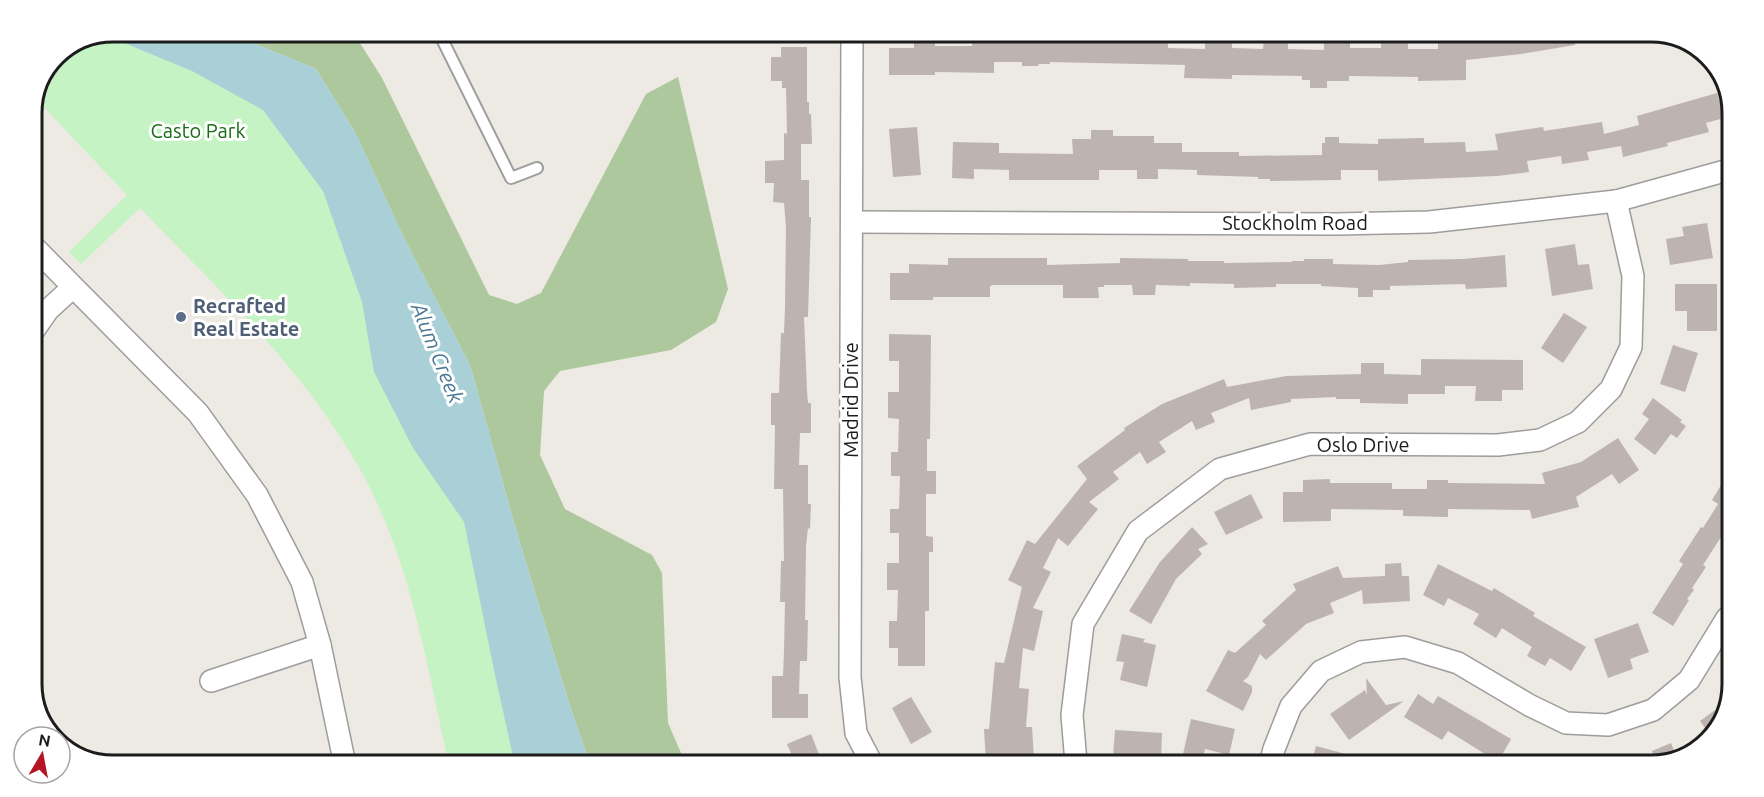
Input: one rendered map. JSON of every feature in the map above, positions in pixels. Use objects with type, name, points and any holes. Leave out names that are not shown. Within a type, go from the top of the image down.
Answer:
[{"type":"street","name":"Madrid Drive","points":[[852,42],[850,677],[856,733],[867,755]]},
{"type":"street","name":"Stockholm Road","points":[[852,222],[1314,224],[1429,222],[1616,201],[1722,172]]},
{"type":"street","name":"Oslo Drive","points":[[1075,755],[1072,715],[1083,624],[1138,531],[1220,469],[1310,444],[1498,445],[1540,440],[1578,422],[1611,389],[1631,347],[1633,288],[1633,276],[1616,201]]},
{"type":"street","points":[[42,256],[198,413],[257,495],[302,582],[320,645],[343,755]]},
{"type":"street","points":[[42,319],[72,288]]},
{"type":"street","points":[[1272,755],[1290,706],[1321,671],[1361,652],[1405,647],[1458,663],[1529,705],[1566,723],[1608,725],[1653,710],[1689,680],[1722,626]]},
{"type":"street","points":[[211,681],[320,645]]},
{"type":"lane","points":[[443,42],[511,178],[537,168]]},
{"type":"green space","name":"Casto Park","points":[[113,42],[190,42],[266,52],[470,476],[541,755],[447,755],[405,576],[378,505],[339,434],[314,399],[259,332],[230,301],[140,208],[81,264],[69,252],[127,195],[42,106],[47,86],[63,63],[86,47]]},
{"type":"green space","points":[[251,42],[359,42],[382,78],[489,295],[517,304],[541,293],[646,94],[678,77],[728,289],[716,322],[671,350],[560,371],[544,391],[540,455],[565,509],[652,555],[662,573],[668,723],[682,755],[587,755],[517,533],[470,365],[403,236],[356,134],[316,69]]},
{"type":"water","name":"Alum Creek","points":[[122,42],[251,42],[316,69],[356,134],[403,236],[470,365],[517,533],[587,755],[513,755],[464,522],[413,448],[374,372],[362,302],[323,191],[263,110],[192,71]]},
{"type":"building","points":[[914,42],[935,42],[935,46],[972,46],[972,42],[1168,42],[1168,48],[1205,49],[1205,42],[1232,42],[1232,48],[1263,49],[1264,42],[1288,42],[1288,49],[1324,50],[1324,42],[1350,42],[1350,48],[1381,48],[1381,42],[1408,42],[1408,49],[1438,49],[1438,42],[1575,42],[1575,45],[1521,54],[1466,60],[1466,80],[1418,81],[1418,77],[1349,76],[1349,81],[1327,81],[1327,88],[1310,88],[1310,80],[1302,80],[1302,76],[1232,75],[1232,79],[1184,78],[1185,65],[1050,62],[1050,64],[1039,64],[1038,66],[1022,66],[1022,62],[994,62],[994,73],[935,72],[935,75],[889,75],[889,48],[914,48]]},
{"type":"building","points":[[781,47],[807,47],[807,102],[809,102],[809,114],[811,114],[812,144],[801,144],[801,180],[809,180],[809,217],[811,217],[808,317],[804,317],[807,391],[808,403],[811,403],[811,433],[800,433],[799,465],[808,465],[808,504],[811,504],[810,529],[808,528],[806,546],[807,661],[800,661],[799,694],[808,694],[808,718],[772,718],[772,676],[783,676],[785,602],[780,602],[781,561],[784,561],[783,489],[774,489],[775,425],[771,425],[771,393],[779,393],[781,333],[784,333],[786,227],[784,203],[773,202],[774,183],[765,183],[765,161],[784,160],[784,133],[787,134],[786,88],[782,88],[782,81],[771,81],[771,57],[781,57]]},
{"type":"building","points":[[1717,93],[1722,111],[1722,119],[1706,123],[1709,132],[1667,143],[1668,146],[1623,157],[1621,146],[1587,152],[1589,160],[1562,164],[1561,156],[1527,161],[1529,172],[1497,176],[1378,181],[1378,170],[1341,170],[1341,180],[1270,181],[1270,179],[1258,179],[1258,177],[1197,175],[1197,170],[1158,169],[1158,179],[1137,179],[1137,170],[1099,170],[1099,180],[1009,180],[1009,170],[974,169],[974,179],[952,178],[953,142],[999,143],[999,153],[1073,154],[1072,139],[1091,139],[1091,130],[1113,130],[1113,136],[1154,136],[1154,143],[1182,143],[1182,152],[1239,152],[1239,156],[1322,155],[1322,143],[1325,143],[1325,137],[1339,137],[1339,143],[1378,144],[1378,139],[1424,138],[1424,143],[1465,142],[1466,152],[1498,150],[1495,134],[1543,127],[1544,131],[1602,122],[1604,134],[1639,125],[1637,116]]},
{"type":"building","points":[[917,127],[921,175],[893,177],[889,129]]},
{"type":"building","points":[[1707,223],[1713,258],[1670,265],[1666,239],[1684,236],[1682,227]]},
{"type":"building","points":[[1575,244],[1578,265],[1589,264],[1593,289],[1552,296],[1545,249]]},
{"type":"building","points":[[1505,255],[1507,287],[1466,289],[1465,284],[1390,286],[1390,290],[1373,290],[1373,297],[1358,297],[1358,288],[1321,286],[1321,284],[1276,284],[1276,287],[1234,288],[1234,284],[1190,283],[1190,286],[1156,285],[1155,295],[1133,295],[1132,285],[1104,285],[1104,287],[1098,287],[1099,298],[1063,298],[1063,285],[993,285],[990,286],[990,297],[890,300],[890,273],[909,273],[909,264],[948,265],[948,258],[1047,258],[1047,265],[1120,263],[1120,258],[1188,259],[1188,261],[1224,261],[1224,263],[1333,259],[1333,264],[1379,265],[1408,262],[1408,260],[1463,259]]},
{"type":"building","points":[[1675,284],[1717,284],[1717,331],[1687,331],[1687,311],[1675,311]]},
{"type":"building","points":[[1564,313],[1587,327],[1563,363],[1541,348]]},
{"type":"building","points":[[889,334],[931,335],[930,439],[927,439],[927,471],[936,471],[936,494],[926,494],[926,536],[933,537],[933,552],[929,552],[929,611],[925,611],[925,666],[898,666],[898,648],[889,648],[889,621],[897,621],[898,590],[887,590],[887,563],[899,563],[899,533],[890,533],[890,509],[899,509],[900,476],[891,476],[891,452],[898,452],[899,419],[888,418],[888,392],[899,392],[899,361],[889,361]]},
{"type":"building","points":[[1673,345],[1698,353],[1685,392],[1660,384]]},
{"type":"building","points":[[1421,359],[1523,360],[1523,390],[1502,390],[1502,401],[1475,401],[1476,386],[1445,386],[1445,394],[1408,394],[1408,404],[1360,403],[1360,399],[1336,399],[1336,397],[1291,399],[1291,402],[1251,410],[1249,398],[1211,413],[1215,422],[1196,430],[1192,421],[1159,442],[1166,452],[1147,464],[1140,452],[1113,472],[1119,479],[1089,502],[1098,509],[1068,546],[1058,538],[1043,568],[1051,572],[1033,608],[1043,611],[1034,651],[1023,648],[1019,688],[1029,689],[1026,727],[1032,727],[1034,755],[986,755],[984,729],[989,729],[995,662],[1004,663],[1022,587],[1008,580],[1027,540],[1035,544],[1087,479],[1077,466],[1125,430],[1124,428],[1162,404],[1224,379],[1227,387],[1286,376],[1361,374],[1361,363],[1384,363],[1384,374],[1421,375]]},
{"type":"building","points":[[1653,398],[1682,420],[1680,422],[1686,426],[1677,438],[1671,434],[1655,455],[1634,439],[1649,419],[1642,414]]},
{"type":"building","points":[[1618,438],[1639,470],[1619,484],[1612,474],[1576,497],[1579,507],[1532,519],[1530,510],[1448,509],[1448,517],[1403,516],[1403,510],[1331,509],[1331,521],[1283,522],[1283,492],[1303,492],[1303,480],[1330,479],[1330,483],[1392,483],[1392,489],[1427,489],[1427,480],[1448,480],[1448,483],[1545,484],[1542,473],[1581,462]]},
{"type":"building","points":[[1722,484],[1722,535],[1703,565],[1706,567],[1692,588],[1694,590],[1687,599],[1689,600],[1673,626],[1652,613],[1683,564],[1679,561],[1718,504],[1712,500]]},
{"type":"building","points":[[1251,494],[1263,518],[1226,535],[1214,512]]},
{"type":"building","points":[[1192,527],[1208,544],[1198,549],[1202,554],[1176,579],[1151,624],[1129,611],[1160,562]]},
{"type":"building","points":[[1401,563],[1402,576],[1409,576],[1410,601],[1363,604],[1362,590],[1330,603],[1334,613],[1306,624],[1266,660],[1260,654],[1248,677],[1243,681],[1252,686],[1252,692],[1243,711],[1206,691],[1228,650],[1235,653],[1266,625],[1262,621],[1296,590],[1293,584],[1338,566],[1343,578],[1385,576],[1385,564]]},
{"type":"building","points":[[1438,564],[1492,591],[1494,588],[1535,613],[1533,616],[1586,647],[1571,671],[1550,658],[1545,666],[1527,656],[1532,647],[1502,628],[1496,638],[1473,624],[1479,614],[1448,598],[1444,606],[1423,595]]},
{"type":"building","points":[[1638,623],[1649,652],[1630,659],[1633,669],[1608,678],[1594,639]]},
{"type":"building","points":[[1122,634],[1145,639],[1143,642],[1156,645],[1147,687],[1120,680],[1124,662],[1116,661]]},
{"type":"building","points":[[1366,678],[1386,705],[1404,701],[1349,740],[1330,714],[1365,690],[1367,695]]},
{"type":"building","points":[[1418,694],[1433,704],[1438,696],[1511,739],[1502,755],[1487,755],[1448,731],[1442,740],[1404,717]]},
{"type":"building","points":[[911,697],[932,732],[911,744],[892,708]]},
{"type":"building","points":[[1718,708],[1705,729],[1700,721]]},
{"type":"building","points":[[1191,719],[1235,729],[1229,755],[1205,749],[1204,755],[1183,754]]},
{"type":"building","points":[[1115,730],[1162,733],[1161,755],[1113,755]]},
{"type":"building","points":[[811,734],[819,755],[792,755],[787,744]]},
{"type":"building","points":[[1671,743],[1674,751],[1653,755],[1652,751]]},
{"type":"building","points":[[1316,746],[1349,755],[1314,755]]},
{"type":"place","name":"Recrafted Real Estate","points":[[181,317]]}]
